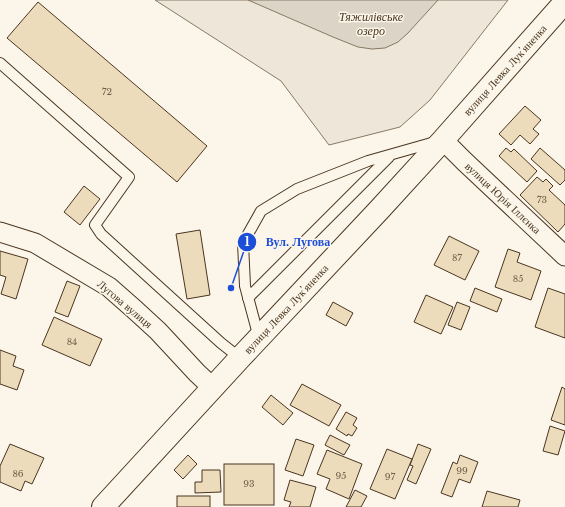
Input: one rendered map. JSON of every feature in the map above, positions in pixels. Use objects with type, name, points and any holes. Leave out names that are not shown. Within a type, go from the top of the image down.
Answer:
[{"type":"main road","name":"вулиця Левка Лукʼяненка","points":[[103,507],[379,210],[565,2]]},
{"type":"street","name":"вулиця Юрія Іллєнка","points":[[443,140],[464,162],[565,256]]},
{"type":"street","name":"Лугова вулиця","points":[[0,232],[35,243],[109,288],[158,331],[213,388]]},
{"type":"lane","points":[[0,63],[129,177],[96,225],[101,234],[221,343],[240,358]]},
{"type":"lane","points":[[259,338],[245,286],[243,243],[261,211],[297,189],[368,161],[443,140]]},
{"type":"lane","points":[[248,298],[390,155]]},
{"type":"shaded area","points":[[155,0],[508,0],[430,100],[400,127],[329,145],[281,81]]},
{"type":"water","name":"Тяжилівське озеро","points":[[248,0],[438,0],[398,42],[385,48],[372,49],[358,47]]},
{"type":"building","points":[[38,2],[207,146],[177,182],[7,38]]},
{"type":"building","points":[[525,106],[541,120],[533,129],[539,134],[530,144],[520,135],[511,145],[499,134]]},
{"type":"building","points":[[506,148],[511,152],[514,149],[537,171],[527,182],[499,156]]},
{"type":"building","points":[[540,148],[565,170],[565,180],[560,185],[531,159]]},
{"type":"building","points":[[537,177],[543,182],[546,179],[553,186],[549,190],[565,205],[565,224],[558,232],[520,195]]},
{"type":"building","points":[[84,186],[100,199],[80,225],[64,212]]},
{"type":"building","points":[[200,230],[210,295],[187,299],[176,234]]},
{"type":"building","points":[[449,236],[479,251],[465,280],[434,265]]},
{"type":"building","points":[[508,249],[520,253],[517,262],[541,271],[531,300],[495,287]]},
{"type":"building","points":[[0,251],[28,259],[16,299],[1,294],[6,277],[0,275]]},
{"type":"building","points":[[67,281],[80,286],[68,317],[55,312]]},
{"type":"building","points":[[475,288],[502,299],[497,312],[470,301]]},
{"type":"building","points":[[548,288],[565,294],[565,338],[535,327]]},
{"type":"building","points":[[426,295],[453,307],[441,334],[414,322]]},
{"type":"building","points":[[333,302],[353,313],[346,326],[326,315]]},
{"type":"building","points":[[457,302],[470,307],[461,330],[448,325]]},
{"type":"building","points":[[54,317],[102,339],[90,366],[42,345]]},
{"type":"building","points":[[0,350],[16,356],[13,366],[24,370],[17,390],[0,384]]},
{"type":"building","points":[[302,384],[341,405],[329,426],[290,405]]},
{"type":"building","points":[[562,387],[565,389],[565,425],[551,420]]},
{"type":"building","points":[[271,395],[293,413],[283,425],[262,407]]},
{"type":"building","points":[[346,412],[357,418],[353,425],[357,428],[352,436],[348,434],[347,436],[336,429]]},
{"type":"building","points":[[550,426],[565,431],[558,455],[543,451]]},
{"type":"building","points":[[330,435],[350,445],[344,455],[325,445]]},
{"type":"building","points":[[296,439],[314,445],[303,476],[285,470]]},
{"type":"building","points":[[10,444],[44,458],[32,484],[25,481],[21,491],[0,482],[0,466]]},
{"type":"building","points":[[418,444],[431,449],[416,484],[407,480],[413,466],[410,465]]},
{"type":"building","points":[[387,449],[412,459],[395,499],[370,489]]},
{"type":"building","points":[[327,450],[362,464],[349,499],[326,489],[330,479],[317,474]]},
{"type":"building","points":[[188,455],[197,464],[183,479],[174,470]]},
{"type":"building","points":[[460,455],[478,462],[470,483],[459,479],[452,497],[441,493],[453,462],[457,464]]},
{"type":"building","points":[[224,464],[274,464],[274,505],[224,505]]},
{"type":"building","points":[[202,470],[220,470],[221,492],[195,493],[195,482],[202,482]]},
{"type":"building","points":[[290,480],[316,487],[310,507],[289,507],[291,502],[284,500]]},
{"type":"building","points":[[355,490],[367,496],[361,507],[346,507]]},
{"type":"building","points":[[487,491],[520,500],[518,507],[482,507]]},
{"type":"building","points":[[177,496],[210,496],[210,507],[177,507]]},
{"type":"place","name":"Вул. Лугова","points":[[231,288]]}]
